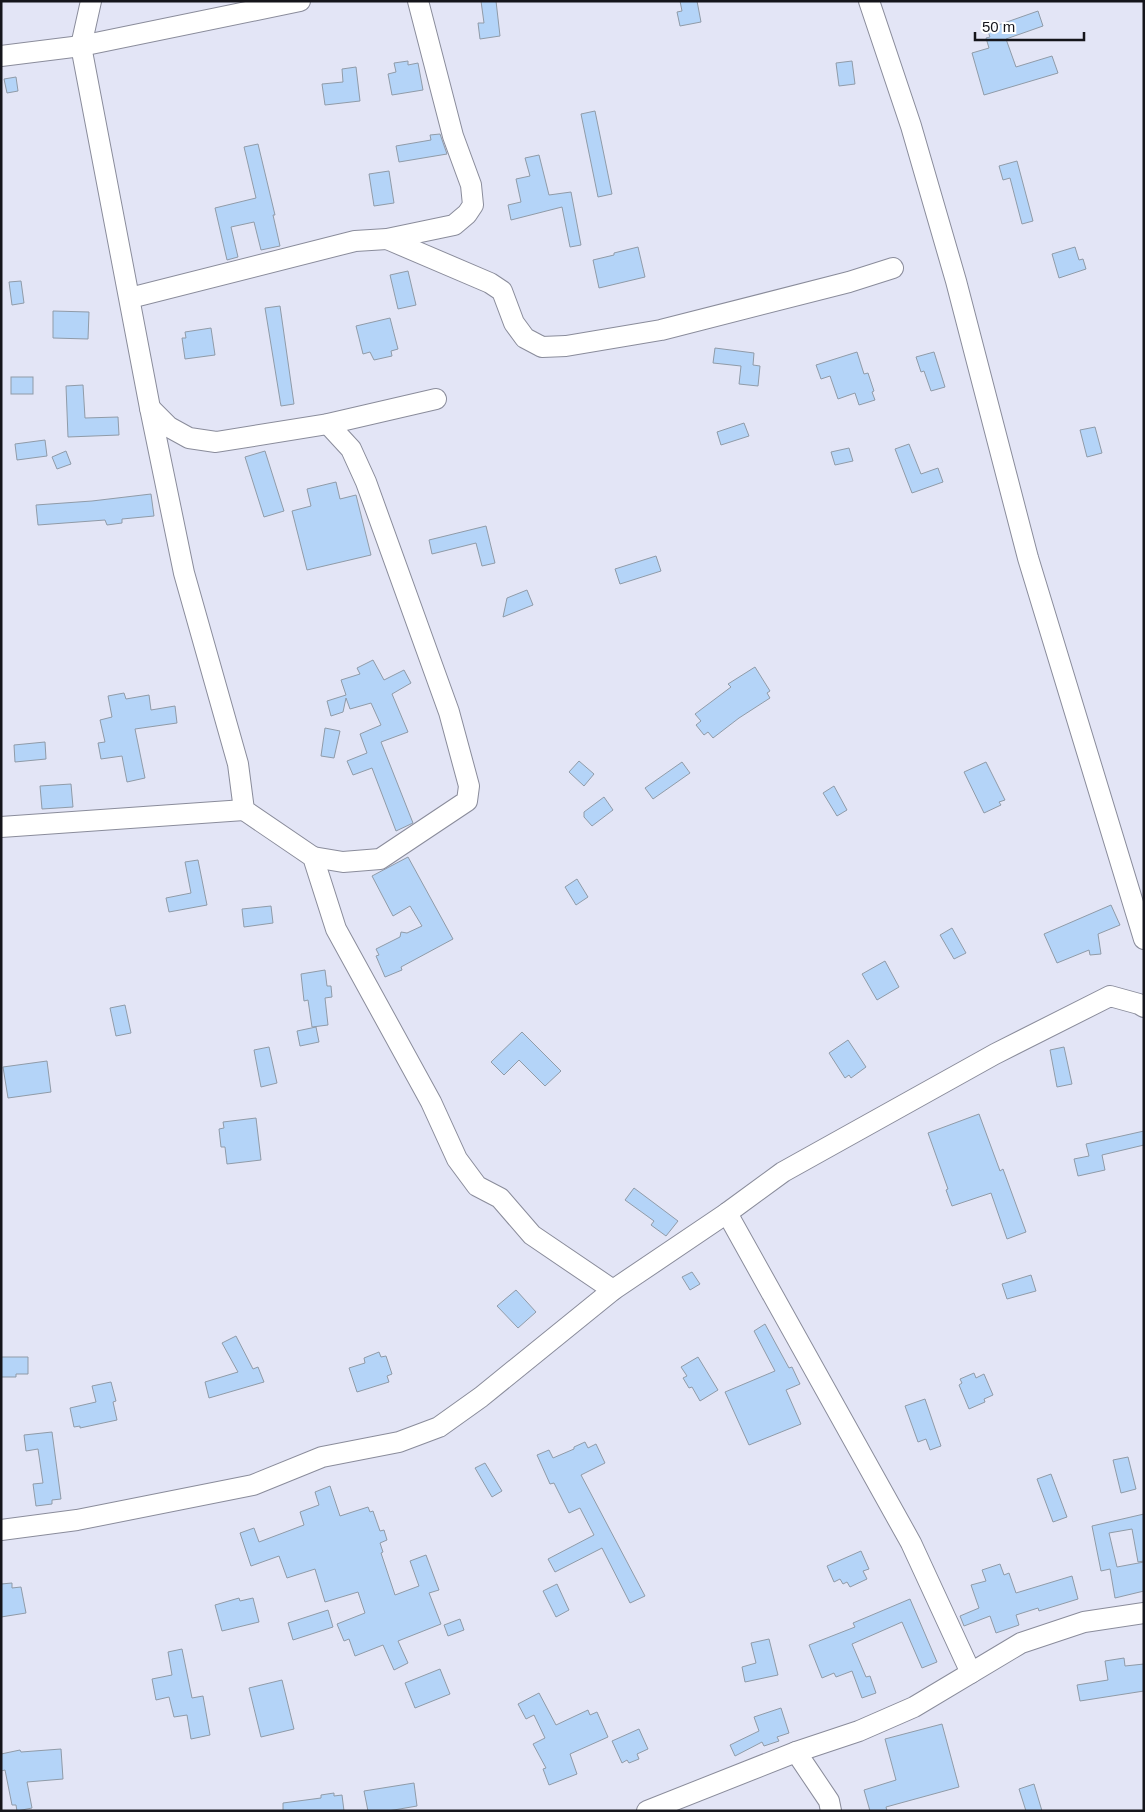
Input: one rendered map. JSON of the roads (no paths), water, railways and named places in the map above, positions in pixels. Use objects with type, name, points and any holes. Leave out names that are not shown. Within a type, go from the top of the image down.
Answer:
[{"type":"street","points":[[91,1],[81,46],[150,408],[184,573],[238,764],[244,810]]},
{"type":"street","points":[[1,56],[81,46],[300,1]]},
{"type":"street","points":[[130,298],[355,241],[387,239],[454,224],[467,214],[473,205],[471,185],[453,136],[418,1]]},
{"type":"street","points":[[868,1],[911,126],[956,280],[1028,558],[1144,939]]},
{"type":"street","points":[[1,50],[23,53]]},
{"type":"street","points":[[387,239],[490,283],[502,292],[514,323],[525,338],[542,347],[566,346],[661,330],[849,282],[893,268]]},
{"type":"street","points":[[150,408],[169,427],[189,438],[216,442],[328,424],[436,399]]},
{"type":"street","points":[[1,828],[244,810],[313,857],[343,862],[380,859],[467,801],[469,786],[449,712],[366,482],[351,449],[328,424]]},
{"type":"street","points":[[313,857],[336,929],[431,1102],[457,1158],[477,1186],[500,1198],[532,1235],[614,1290]]},
{"type":"street","points":[[1,1530],[77,1520],[253,1485],[322,1457],[399,1442],[439,1427],[481,1397],[614,1290],[727,1213],[783,1172],[994,1054],[1110,996],[1144,1007]]},
{"type":"street","points":[[727,1213],[911,1543],[971,1673]]},
{"type":"street","points":[[647,1811],[796,1752],[859,1731],[914,1707],[1021,1643],[1084,1622],[1144,1613]]},
{"type":"street","points":[[796,1752],[829,1801],[831,1811]]}]
